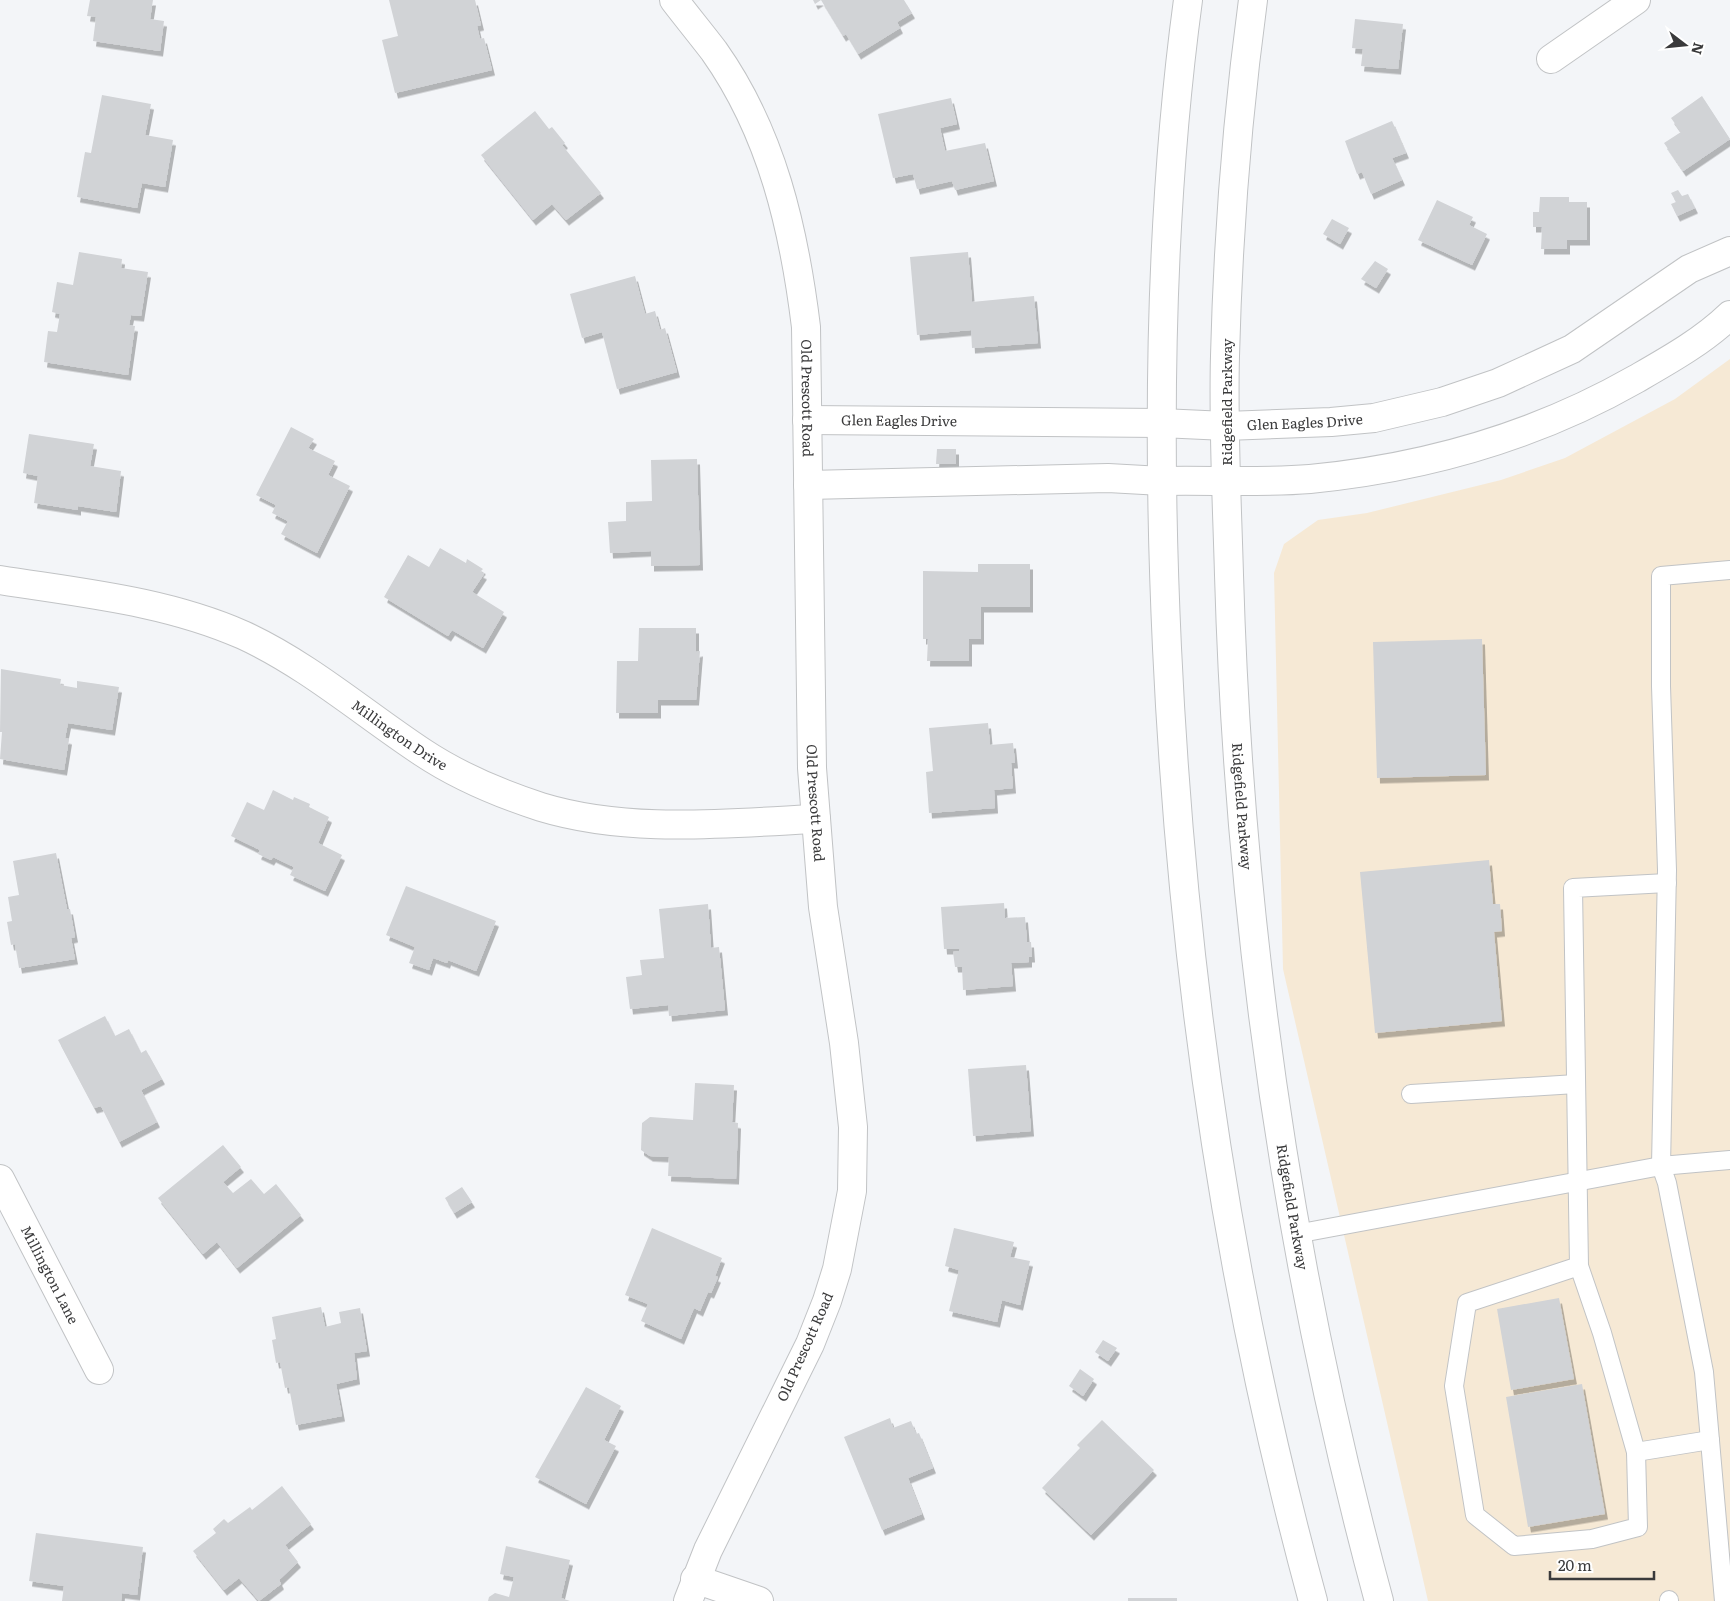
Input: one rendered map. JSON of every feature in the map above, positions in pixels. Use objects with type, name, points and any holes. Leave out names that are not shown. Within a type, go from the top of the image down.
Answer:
[{"type":"street","name":"Old Prescott Road","points":[[674,0],[715,52],[762,137],[783,198],[799,267],[806,327],[812,768],[823,907],[844,1043],[853,1127],[852,1191],[837,1269],[827,1301],[810,1344],[692,1590]]},
{"type":"street","points":[[1188,0],[1175,110],[1169,192],[1164,286],[1161,423],[1163,556],[1174,782],[1200,1027],[1222,1188],[1273,1446],[1313,1601]]},
{"type":"street","name":"Ridgefield Parkway","points":[[1253,0],[1238,116],[1225,359],[1236,741],[1247,870],[1265,1040],[1296,1234],[1317,1344],[1351,1497],[1379,1601]]},
{"type":"street","points":[[1552,59],[1636,0]]},
{"type":"street","name":"Glen Eagles Drive","points":[[807,420],[1161,423],[1226,426],[1374,418],[1442,402],[1498,383],[1572,349],[1688,270],[1730,250]]},
{"type":"street","points":[[808,485],[1108,478],[1162,480],[1308,479],[1385,469],[1437,459],[1499,440],[1566,414],[1618,389],[1674,357],[1730,315]]},
{"type":"street","name":"Millington Drive","points":[[0,580],[135,602],[191,615],[243,635],[301,667],[424,754],[481,784],[542,807],[616,822],[687,825],[816,819]]},
{"type":"street","name":"Millington Lane","points":[[0,1179],[99,1370]]},
{"type":"street","points":[[692,1590],[759,1601]]},
{"type":"lane","points":[[1724,1601],[1704,1372],[1667,1183],[1661,1166],[1667,883],[1661,686],[1661,576],[1730,570]]},
{"type":"lane","points":[[1579,1266],[1467,1303],[1454,1386],[1475,1515],[1514,1546],[1592,1539],[1638,1526],[1636,1452],[1602,1333],[1579,1266],[1573,888],[1667,883]]},
{"type":"lane","points":[[1411,1094],[1576,1084]]},
{"type":"lane","points":[[1296,1234],[1661,1166],[1730,1160]]},
{"type":"lane","points":[[1636,1452],[1710,1440]]},
{"type":"shaded area","points":[[1730,359],[1730,1601],[1428,1601],[1283,969],[1274,573],[1284,544],[1318,520],[1367,513],[1501,480],[1565,458],[1675,399]]},
{"type":"building","points":[[90,0],[153,0],[150,19],[164,21],[160,51],[93,41],[96,17],[87,16]]},
{"type":"building","points":[[389,0],[475,0],[481,25],[477,26],[480,39],[484,38],[492,70],[395,93],[382,40],[398,36]]},
{"type":"building","points":[[813,0],[821,0],[815,4]]},
{"type":"building","points":[[821,0],[904,0],[912,13],[897,22],[900,28],[858,54],[846,34],[843,36]]},
{"type":"building","points":[[1355,19],[1403,24],[1398,69],[1361,66],[1363,49],[1352,48]]},
{"type":"building","points":[[102,95],[151,104],[145,135],[173,140],[165,187],[142,183],[137,208],[77,197],[85,152],[91,153]]},
{"type":"building","points":[[1702,96],[1730,139],[1683,171],[1664,143],[1681,132],[1671,118]]},
{"type":"building","points":[[951,98],[957,124],[940,128],[945,151],[985,143],[994,181],[955,190],[952,181],[917,189],[913,174],[893,178],[878,114]]},
{"type":"building","points":[[535,111],[549,129],[552,127],[565,143],[562,145],[601,193],[566,220],[552,204],[533,220],[481,155]]},
{"type":"building","points":[[1392,121],[1406,153],[1392,158],[1402,180],[1371,194],[1362,172],[1357,174],[1345,141]]},
{"type":"building","points":[[1678,190],[1682,196],[1688,194],[1695,208],[1677,216],[1671,204],[1676,202],[1671,193]]},
{"type":"building","points":[[1540,197],[1569,197],[1569,202],[1587,202],[1587,240],[1567,240],[1567,249],[1541,249],[1542,227],[1533,227],[1533,212],[1539,212]]},
{"type":"building","points":[[1437,200],[1473,217],[1469,225],[1487,234],[1472,265],[1418,240]]},
{"type":"building","points":[[1332,219],[1349,228],[1340,244],[1323,234]]},
{"type":"building","points":[[79,252],[122,259],[121,268],[148,272],[141,316],[131,315],[129,325],[135,326],[128,375],[44,362],[48,331],[57,332],[60,314],[52,312],[57,282],[73,285]]},
{"type":"building","points":[[968,252],[972,302],[1034,296],[1038,343],[972,348],[971,330],[917,335],[910,257]]},
{"type":"building","points":[[1375,261],[1388,269],[1376,288],[1361,279]]},
{"type":"building","points":[[635,276],[645,314],[655,311],[660,330],[665,328],[677,372],[617,389],[602,332],[582,338],[570,294]]},
{"type":"building","points":[[291,427],[314,439],[308,448],[335,461],[328,475],[350,486],[317,553],[281,534],[288,521],[272,513],[276,505],[256,495]]},
{"type":"building","points":[[29,434],[94,444],[90,466],[121,471],[116,512],[78,506],[78,510],[34,503],[38,476],[23,473]]},
{"type":"building","points":[[937,449],[956,449],[956,464],[936,464]]},
{"type":"building","points":[[697,459],[700,565],[651,566],[651,551],[610,553],[608,522],[626,521],[626,502],[652,501],[651,460]]},
{"type":"building","points":[[440,548],[466,563],[467,559],[483,569],[480,572],[484,574],[472,592],[504,612],[483,648],[452,630],[448,636],[384,597],[408,555],[429,567]]},
{"type":"building","points":[[978,564],[1030,564],[1030,607],[981,607],[981,639],[969,639],[969,661],[927,661],[928,639],[923,639],[923,571],[978,572]]},
{"type":"building","points":[[639,628],[696,628],[696,652],[700,651],[696,700],[658,700],[658,713],[616,713],[617,661],[638,661]]},
{"type":"building","points":[[1482,639],[1486,775],[1377,778],[1373,642]]},
{"type":"building","points":[[1,669],[61,679],[60,685],[77,688],[77,681],[119,687],[112,730],[68,723],[65,738],[69,739],[64,770],[0,759],[2,732],[0,732]]},
{"type":"building","points":[[988,723],[990,745],[1013,743],[1015,763],[1011,763],[1013,788],[994,790],[995,808],[929,813],[926,772],[933,771],[929,728]]},
{"type":"building","points":[[273,790],[293,800],[294,797],[310,804],[309,807],[329,817],[318,843],[342,855],[325,891],[290,875],[294,867],[273,857],[271,860],[258,854],[260,850],[231,836],[247,802],[264,810]]},
{"type":"building","points":[[56,853],[67,909],[70,909],[75,937],[71,938],[75,959],[19,968],[15,944],[11,945],[7,922],[12,921],[8,897],[19,895],[13,861]]},
{"type":"building","points":[[1489,860],[1493,904],[1500,904],[1502,931],[1494,932],[1502,1021],[1375,1033],[1360,872]]},
{"type":"building","points":[[406,886],[496,921],[476,971],[448,960],[447,963],[433,958],[429,970],[409,963],[415,947],[386,935]]},
{"type":"building","points":[[1004,903],[1005,918],[1025,917],[1027,942],[1031,942],[1032,957],[1029,957],[1029,962],[1011,963],[1013,986],[963,990],[962,967],[955,967],[953,952],[960,949],[944,949],[941,907]]},
{"type":"building","points":[[708,904],[711,948],[719,947],[725,1010],[669,1016],[668,1005],[630,1009],[626,977],[642,975],[640,960],[664,958],[659,909]]},
{"type":"building","points":[[105,1016],[115,1036],[129,1029],[141,1053],[146,1050],[162,1079],[141,1090],[157,1122],[119,1142],[101,1106],[94,1108],[58,1040]]},
{"type":"building","points":[[1026,1065],[1031,1131],[973,1136],[968,1069]]},
{"type":"building","points":[[695,1083],[734,1085],[732,1122],[738,1123],[736,1179],[668,1176],[669,1157],[650,1156],[641,1150],[642,1123],[650,1117],[693,1120]]},
{"type":"building","points":[[223,1145],[241,1167],[223,1182],[233,1193],[251,1179],[264,1194],[276,1184],[301,1215],[237,1268],[217,1242],[203,1254],[158,1198]]},
{"type":"building","points":[[462,1187],[472,1202],[454,1213],[445,1198]]},
{"type":"building","points":[[652,1228],[722,1258],[715,1276],[718,1277],[711,1293],[708,1292],[700,1311],[694,1308],[681,1339],[641,1321],[648,1304],[625,1295]]},
{"type":"building","points":[[954,1228],[1014,1242],[1010,1257],[1030,1261],[1020,1305],[1002,1300],[997,1322],[949,1311],[959,1270],[945,1266]]},
{"type":"building","points":[[1559,1298],[1574,1379],[1511,1390],[1497,1309]]},
{"type":"building","points":[[321,1307],[325,1327],[341,1323],[339,1312],[360,1308],[367,1351],[354,1353],[357,1379],[336,1384],[342,1416],[296,1425],[289,1387],[285,1388],[280,1362],[276,1363],[272,1340],[276,1339],[272,1317]]},
{"type":"building","points":[[1103,1340],[1117,1348],[1108,1361],[1095,1352]]},
{"type":"building","points":[[1080,1369],[1094,1379],[1083,1396],[1069,1386]]},
{"type":"building","points":[[1582,1384],[1605,1514],[1528,1527],[1506,1397]]},
{"type":"building","points":[[586,1387],[621,1406],[604,1440],[616,1446],[586,1504],[535,1477]]},
{"type":"building","points":[[890,1418],[893,1428],[911,1421],[916,1434],[919,1433],[933,1468],[908,1478],[922,1514],[882,1530],[844,1437]]},
{"type":"building","points":[[1102,1420],[1154,1470],[1091,1535],[1042,1488],[1080,1448],[1077,1445]]},
{"type":"building","points":[[282,1486],[311,1524],[285,1545],[298,1562],[279,1580],[281,1584],[259,1601],[239,1578],[224,1590],[193,1551],[216,1533],[213,1529],[224,1519],[228,1523],[250,1507],[252,1510]]},
{"type":"building","points":[[36,1533],[143,1547],[137,1595],[122,1593],[121,1601],[62,1601],[64,1586],[29,1581]]},
{"type":"building","points":[[506,1546],[570,1560],[561,1598],[570,1601],[488,1601],[489,1597],[495,1593],[509,1597],[514,1577],[500,1574]]},
{"type":"building","points":[[1128,1598],[1177,1598],[1177,1601],[1128,1601]]}]
